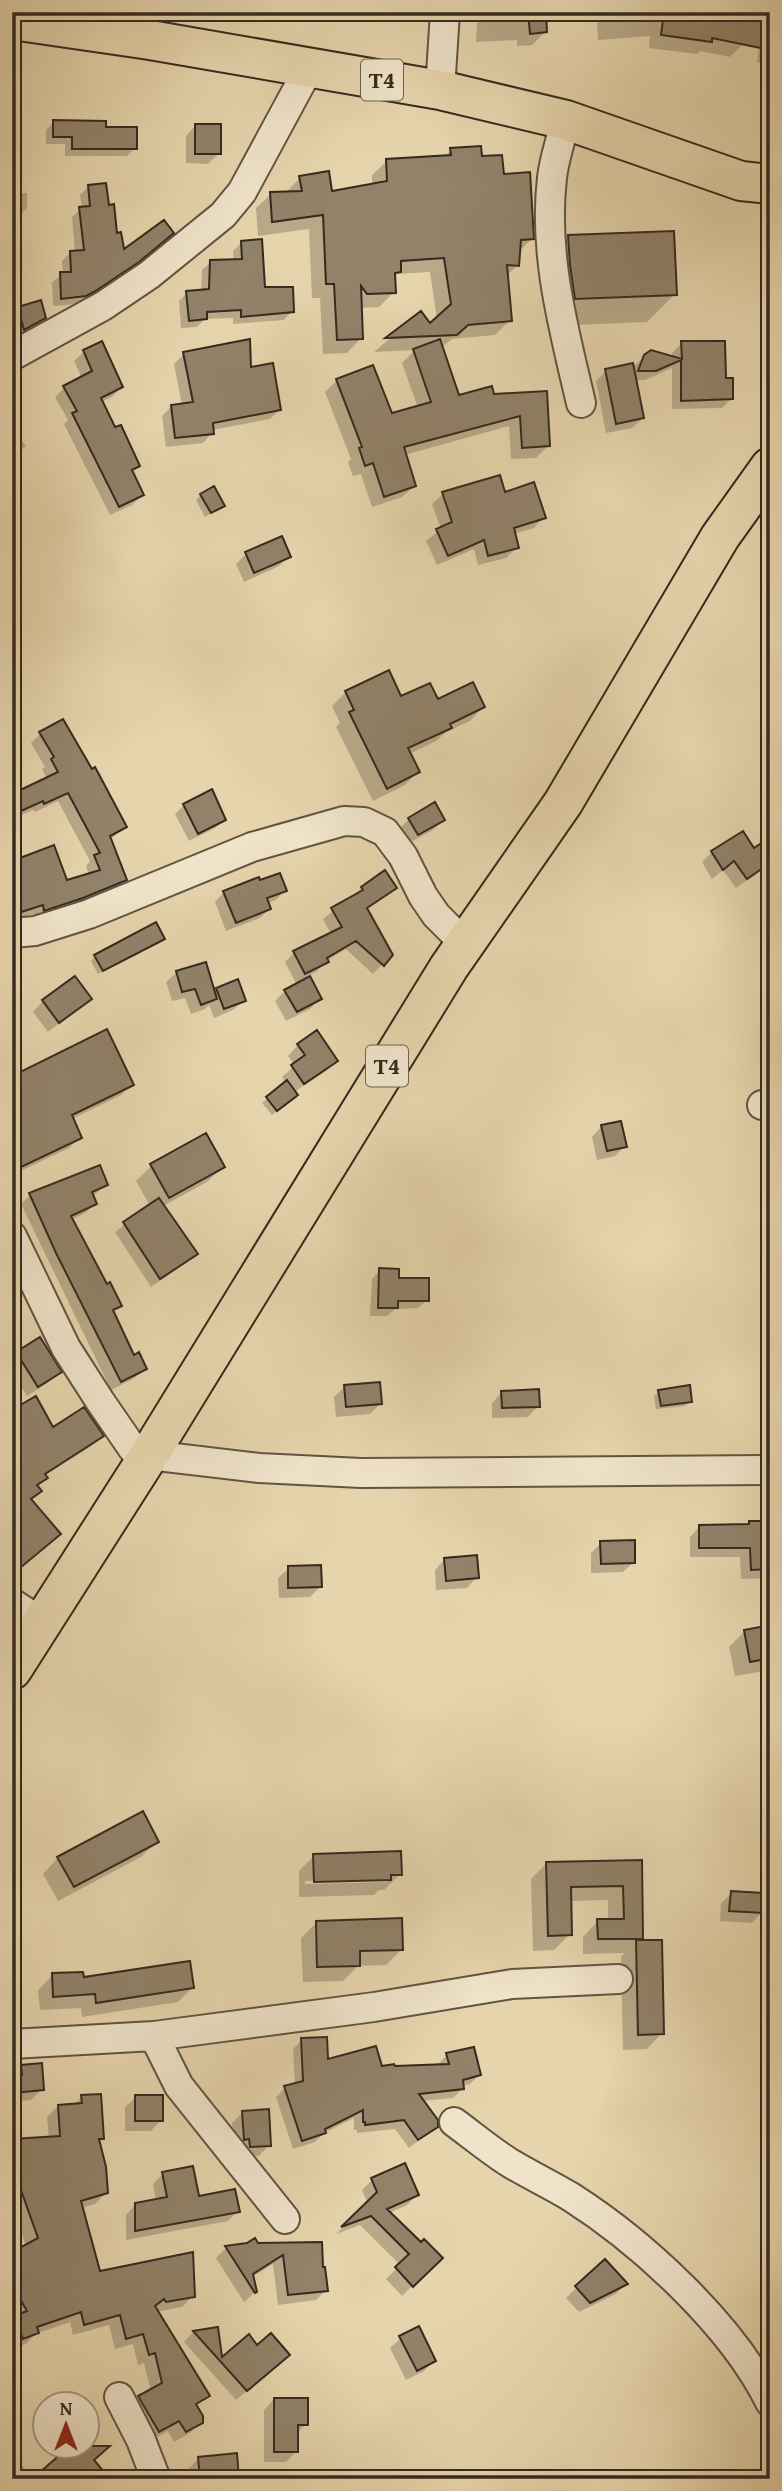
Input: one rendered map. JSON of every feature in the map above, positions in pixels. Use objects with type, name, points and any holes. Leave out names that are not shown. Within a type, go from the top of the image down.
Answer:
[{"type":"highway","name":"T4","points":[[12,20],[150,40],[440,90],[566,120],[760,189]]},
{"type":"highway","name":"T4","points":[[12,1670],[28,1613],[149,1455],[464,943],[563,803],[720,537],[770,467]]},
{"type":"street","points":[[440,90],[445,12]]},
{"type":"street","points":[[12,356],[114,299],[149,275],[223,215],[242,192],[310,68]]},
{"type":"street","points":[[566,120],[552,176],[549,224],[554,279],[581,403]]},
{"type":"street","points":[[12,933],[35,931],[89,914],[252,847],[344,821],[364,822],[385,832],[403,856],[423,897],[446,928],[464,943]]},
{"type":"street","points":[[12,1236],[66,1348],[133,1449],[149,1455],[259,1468],[361,1473],[770,1470]]},
{"type":"street","points":[[12,2044],[154,2036],[374,2007],[512,1983],[618,1979]]},
{"type":"street","points":[[154,2036],[179,2086],[285,2219]]},
{"type":"street","points":[[454,2122],[510,2163],[572,2198],[667,2272],[720,2330],[770,2402]]},
{"type":"street","points":[[119,2397],[141,2440],[156,2479]]},
{"type":"building","points":[[528,12],[546,12],[547,32],[530,34]]},
{"type":"building","points":[[664,12],[770,12],[770,50],[712,38],[712,42],[661,35]]},
{"type":"building","points":[[53,120],[106,121],[106,127],[137,127],[137,149],[72,149],[72,137],[53,137]]},
{"type":"building","points":[[195,124],[221,124],[221,154],[195,154]]},
{"type":"building","points":[[481,146],[482,156],[502,155],[504,174],[530,172],[534,239],[521,240],[519,266],[507,265],[512,321],[468,325],[457,335],[385,338],[421,311],[430,323],[451,304],[444,258],[401,261],[401,272],[395,273],[396,293],[367,294],[361,286],[363,339],[337,340],[334,284],[326,284],[323,215],[272,222],[270,192],[302,191],[299,176],[329,171],[332,191],[387,181],[386,159],[451,155],[450,148]]},
{"type":"building","points":[[106,183],[109,205],[114,204],[117,233],[121,232],[124,249],[164,220],[174,233],[139,262],[94,292],[86,296],[61,299],[60,272],[71,272],[70,251],[84,250],[79,207],[90,206],[88,185]]},
{"type":"building","points":[[674,231],[677,295],[575,299],[568,235]]},
{"type":"building","points":[[262,239],[265,287],[293,287],[294,312],[241,317],[241,310],[207,312],[207,319],[189,321],[186,291],[209,289],[210,260],[242,259],[241,241]]},
{"type":"building","points":[[41,300],[46,318],[24,330],[18,307]]},
{"type":"building","points":[[250,339],[251,367],[273,363],[281,410],[213,423],[214,434],[175,438],[171,405],[193,402],[183,352]]},
{"type":"building","points":[[440,339],[459,395],[492,386],[494,394],[547,391],[550,446],[522,448],[520,416],[404,447],[416,486],[384,497],[373,463],[365,466],[359,448],[362,447],[336,379],[373,365],[392,413],[431,402],[413,349]]},
{"type":"building","points":[[102,341],[123,387],[101,398],[115,427],[121,425],[140,466],[132,470],[144,495],[119,507],[72,413],[77,411],[63,386],[92,371],[83,350]]},
{"type":"building","points":[[681,341],[725,341],[726,378],[733,378],[733,399],[681,401],[681,360],[656,371],[638,371],[644,355],[651,350],[682,359]]},
{"type":"building","points":[[633,363],[644,418],[616,424],[605,369]]},
{"type":"building","points":[[500,475],[505,492],[534,482],[546,518],[514,528],[519,548],[488,556],[484,540],[448,556],[436,529],[452,522],[442,492]]},
{"type":"building","points":[[214,486],[225,506],[211,513],[200,494]]},
{"type":"building","points":[[282,536],[291,557],[254,573],[245,552]]},
{"type":"building","points":[[389,670],[401,696],[430,683],[438,699],[473,682],[485,707],[450,724],[452,728],[408,748],[420,772],[387,789],[349,712],[354,710],[345,691]]},
{"type":"building","points":[[63,719],[92,769],[95,767],[127,827],[110,836],[127,880],[44,911],[43,905],[18,913],[16,910],[12,911],[12,861],[54,845],[67,880],[100,870],[94,855],[100,853],[68,793],[12,815],[12,794],[58,772],[51,759],[54,757],[39,732]]},
{"type":"building","points":[[212,789],[226,820],[198,834],[183,804]]},
{"type":"building","points":[[435,802],[445,820],[418,835],[408,818]]},
{"type":"building","points":[[743,831],[754,848],[770,837],[770,863],[747,879],[734,861],[723,870],[711,851]]},
{"type":"building","points":[[385,870],[397,888],[367,908],[393,955],[384,966],[356,941],[327,958],[329,962],[305,974],[293,951],[342,927],[331,908],[363,890],[361,887]]},
{"type":"building","points":[[280,873],[287,891],[267,898],[271,909],[236,923],[223,891],[259,877],[260,880]]},
{"type":"building","points":[[156,922],[165,939],[103,971],[94,955]]},
{"type":"building","points":[[206,962],[217,999],[201,1005],[195,989],[182,992],[176,971]]},
{"type":"building","points":[[75,976],[92,999],[59,1023],[42,1000]]},
{"type":"building","points":[[310,976],[322,999],[297,1012],[284,990]]},
{"type":"building","points":[[238,979],[246,1001],[224,1009],[216,988]]},
{"type":"building","points":[[107,1029],[134,1085],[72,1115],[82,1138],[17,1169],[12,1158],[12,1076]]},
{"type":"building","points":[[317,1030],[338,1061],[304,1084],[291,1065],[305,1055],[297,1044]]},
{"type":"building","points":[[287,1080],[298,1095],[277,1111],[266,1097]]},
{"type":"building","points":[[621,1121],[627,1147],[607,1151],[601,1125]]},
{"type":"building","points":[[206,1133],[225,1167],[169,1198],[150,1164]]},
{"type":"building","points":[[100,1165],[108,1185],[92,1192],[97,1204],[71,1216],[107,1284],[110,1282],[122,1306],[113,1310],[134,1355],[139,1352],[147,1369],[121,1382],[29,1193]]},
{"type":"building","points":[[159,1198],[198,1254],[160,1279],[123,1222]]},
{"type":"building","points":[[379,1268],[399,1269],[399,1278],[429,1278],[429,1301],[398,1301],[398,1308],[378,1308]]},
{"type":"building","points":[[40,1337],[62,1372],[38,1387],[16,1352]]},
{"type":"building","points":[[380,1382],[382,1404],[346,1407],[344,1385]]},
{"type":"building","points":[[690,1385],[692,1402],[661,1406],[658,1390]]},
{"type":"building","points":[[539,1389],[540,1407],[502,1408],[501,1391]]},
{"type":"building","points":[[36,1396],[53,1427],[84,1407],[104,1436],[45,1474],[48,1478],[37,1485],[42,1491],[31,1499],[61,1534],[20,1568],[12,1560],[12,1410]]},
{"type":"building","points":[[749,1521],[770,1521],[770,1569],[751,1570],[750,1548],[699,1548],[699,1525],[749,1524]]},
{"type":"building","points":[[635,1540],[635,1563],[601,1564],[600,1541]]},
{"type":"building","points":[[477,1555],[479,1578],[446,1581],[444,1558]]},
{"type":"building","points":[[321,1565],[322,1587],[288,1588],[288,1566]]},
{"type":"building","points":[[770,1625],[770,1658],[750,1662],[744,1630]]},
{"type":"building","points":[[143,1811],[159,1842],[74,1887],[57,1857]]},
{"type":"building","points":[[401,1851],[402,1875],[391,1875],[391,1880],[314,1882],[313,1854]]},
{"type":"building","points":[[642,1860],[643,1939],[598,1939],[597,1919],[624,1919],[623,1886],[571,1887],[572,1935],[548,1936],[546,1862]]},
{"type":"building","points":[[731,1891],[766,1893],[764,1913],[729,1911]]},
{"type":"building","points":[[402,1918],[403,1950],[360,1951],[360,1966],[317,1967],[316,1921]]},
{"type":"building","points":[[636,1940],[662,1940],[664,2034],[638,2035]]},
{"type":"building","points":[[190,1961],[194,1988],[96,2003],[95,1994],[53,1997],[52,1973],[83,1972],[84,1977]]},
{"type":"building","points":[[327,2037],[328,2059],[376,2046],[382,2066],[449,2064],[446,2053],[474,2047],[481,2075],[463,2080],[464,2089],[419,2094],[438,2120],[438,2127],[418,2140],[404,2120],[365,2125],[363,2110],[325,2129],[326,2133],[302,2141],[284,2086],[303,2081],[301,2038]]},
{"type":"building","points":[[42,2063],[44,2090],[13,2093],[12,2076],[22,2075],[21,2065]]},
{"type":"building","points":[[101,2094],[104,2139],[99,2139],[106,2167],[108,2193],[81,2201],[100,2271],[193,2252],[195,2297],[166,2302],[164,2299],[155,2306],[210,2396],[196,2404],[203,2416],[203,2423],[186,2432],[179,2421],[159,2432],[138,2396],[162,2383],[155,2353],[149,2355],[143,2334],[126,2339],[120,2315],[84,2325],[81,2312],[37,2327],[39,2333],[23,2339],[14,2316],[27,2311],[12,2285],[12,2252],[38,2238],[12,2165],[12,2139],[60,2136],[58,2105],[82,2103],[81,2095]]},
{"type":"building","points":[[135,2095],[163,2095],[163,2121],[135,2121]]},
{"type":"building","points":[[269,2109],[271,2146],[250,2147],[249,2139],[244,2140],[242,2111]]},
{"type":"building","points":[[405,2163],[419,2195],[387,2209],[421,2242],[424,2239],[443,2258],[413,2287],[395,2267],[409,2254],[371,2216],[341,2227],[377,2192],[371,2178]]},
{"type":"building","points":[[193,2166],[199,2196],[235,2189],[240,2212],[135,2231],[135,2203],[167,2197],[162,2172]]},
{"type":"building","points":[[255,2238],[258,2243],[322,2242],[328,2291],[288,2295],[283,2255],[253,2274],[255,2293],[225,2246],[247,2243]]},
{"type":"building","points":[[605,2259],[628,2284],[590,2303],[575,2286]]},
{"type":"building","points":[[419,2326],[436,2361],[417,2371],[399,2336]]},
{"type":"building","points":[[218,2327],[222,2357],[249,2334],[257,2345],[271,2333],[290,2355],[247,2391],[193,2331]]},
{"type":"building","points":[[274,2398],[308,2398],[308,2425],[298,2425],[298,2452],[274,2452]]},
{"type":"building","points":[[237,2453],[239,2479],[200,2479],[198,2457]]},
{"type":"building","points":[[54,2460],[94,2460],[110,2479],[32,2479]]}]
